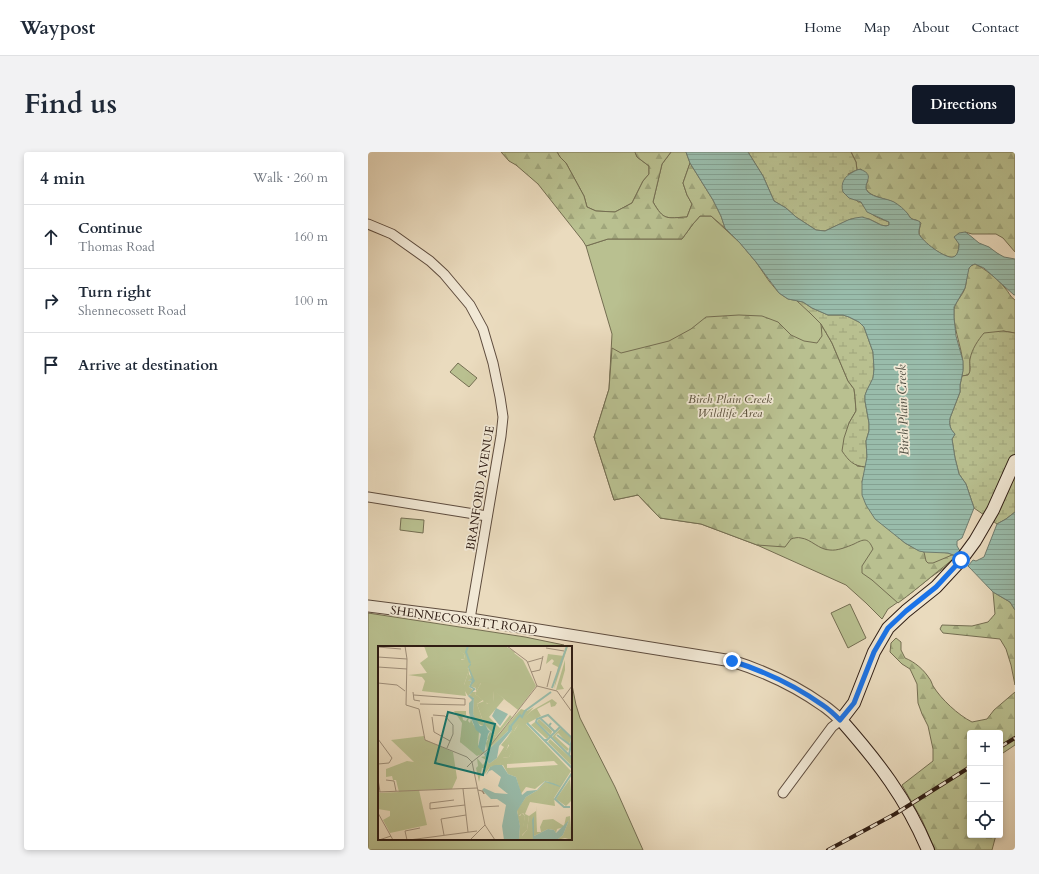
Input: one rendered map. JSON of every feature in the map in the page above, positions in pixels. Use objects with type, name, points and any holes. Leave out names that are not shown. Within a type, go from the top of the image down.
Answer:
[{"type":"main road","points":[[840,720],[854,703],[874,652],[888,628],[906,611],[936,587],[963,557],[975,541],[993,510],[1015,461]]},
{"type":"main road","name":"SHENNECOSSETT ROAD","points":[[840,720],[873,757],[891,782],[911,814],[928,850]]},
{"type":"street","name":"BRANFORD AVENUE","points":[[368,224],[392,234],[417,251],[444,274],[470,305],[483,329],[493,363],[503,417],[470,619]]},
{"type":"street","points":[[368,497],[487,516]]},
{"type":"street","name":"SHENNECOSSETT ROAD","points":[[368,606],[470,619],[732,661],[750,667],[800,691],[825,706],[840,720]]},
{"type":"street","points":[[783,793],[832,727],[840,720]]},
{"type":"green space","points":[[501,152],[557,152],[566,163],[584,196],[587,207],[596,211],[615,212],[632,203],[643,181],[649,174],[649,166],[637,157],[635,152],[671,152],[662,164],[653,202],[657,208],[666,217],[687,217],[692,204],[683,183],[690,163],[713,200],[725,228],[711,216],[700,216],[682,239],[608,239],[586,246],[538,184],[516,165],[509,161]]},
{"type":"green space","points":[[557,152],[635,152],[637,157],[649,166],[649,174],[643,181],[632,203],[615,212],[596,211],[587,207],[584,196],[566,163]]},
{"type":"green space","points":[[671,152],[686,152],[690,163],[683,183],[692,204],[687,217],[666,217],[660,212],[653,202],[662,164]]},
{"type":"green space","points":[[748,152],[851,152],[856,162],[857,170],[848,174],[858,202],[861,202],[873,215],[889,222],[889,225],[881,225],[869,219],[851,219],[825,231],[816,230],[774,201],[763,176]]},
{"type":"green space","points":[[851,152],[1015,152],[1015,252],[1003,238],[996,234],[972,234],[965,232],[960,240],[956,256],[950,257],[940,253],[928,245],[920,236],[919,232],[921,223],[912,219],[893,202],[873,195],[866,190],[868,181],[861,169],[857,170],[856,162]]},
{"type":"green space","name":"Birch Plain Creek Wildlife Area","points":[[700,216],[711,216],[740,243],[779,293],[788,299],[799,301],[828,315],[941,552],[956,556],[947,566],[888,609],[882,619],[846,585],[757,545],[701,524],[660,518],[638,495],[614,500],[594,437],[609,389],[612,334],[586,246],[608,239],[682,239]]},
{"type":"green space","points":[[975,264],[983,268],[995,278],[1015,300],[1015,333],[1003,331],[970,359],[970,372],[968,375],[962,376],[963,360],[955,326],[954,309],[965,288],[969,268]]},
{"type":"green space","points":[[797,301],[803,302],[828,315],[843,315],[849,317],[859,322],[864,327],[873,352],[874,369],[873,379],[865,396],[869,423],[869,431],[866,441],[866,467],[852,462],[842,451],[844,438],[849,423],[856,411],[854,389],[848,381],[832,343],[821,324]]},
{"type":"green space","name":"Birch Plain Creek Wildlife Area","points":[[739,315],[762,316],[778,322],[791,335],[804,341],[817,343],[822,336],[821,324],[832,343],[848,381],[854,389],[856,411],[849,423],[857,466],[866,467],[862,482],[896,535],[905,543],[924,552],[928,563],[933,563],[952,555],[956,556],[898,603],[862,573],[862,566],[873,549],[869,542],[865,540],[833,550],[826,550],[808,540],[799,538],[791,539],[785,547],[757,545],[701,524],[660,518],[638,495],[614,500],[594,437],[609,389],[612,348],[621,353],[669,341],[691,329],[706,317]]},
{"type":"green space","points":[[1003,331],[1015,333],[1015,512],[997,524],[974,508],[966,484],[959,474],[952,439],[955,434],[951,429],[950,418],[960,392],[962,376],[968,375],[970,371],[970,359],[976,345],[984,333]]},
{"type":"green space","points":[[458,363],[477,378],[469,387],[450,372]]},
{"type":"green space","points":[[401,518],[424,520],[423,533],[400,530]]},
{"type":"green space","points":[[993,592],[1010,602],[1015,610],[1015,685],[1006,649],[1000,639],[943,633],[940,629],[942,625],[972,626],[988,622],[995,614]]},
{"type":"green space","points":[[850,604],[866,638],[848,648],[831,613]]},
{"type":"green space","points":[[368,613],[525,637],[564,645],[378,646],[378,840],[572,840],[572,685],[580,718],[615,787],[643,850],[368,850]]},
{"type":"green space","points":[[896,638],[901,642],[901,650],[905,658],[916,664],[925,672],[940,696],[961,715],[972,722],[987,719],[994,710],[1015,692],[1015,745],[1003,753],[1003,730],[967,730],[967,838],[995,838],[992,850],[935,850],[922,820],[902,785],[933,761],[933,749],[928,726],[918,703],[917,684],[910,669],[902,664],[890,652],[891,643]]},
{"type":"water","name":"Birch Plain Creek","points":[[686,152],[748,152],[763,176],[774,201],[816,230],[825,231],[848,220],[862,217],[881,225],[889,225],[889,222],[867,212],[861,202],[849,198],[843,192],[842,186],[846,178],[859,169],[867,173],[868,178],[866,189],[868,192],[873,196],[894,202],[908,214],[911,219],[920,222],[919,234],[924,241],[934,249],[949,257],[955,256],[958,252],[959,244],[954,237],[959,233],[965,232],[979,243],[989,247],[1004,257],[1015,259],[1015,295],[984,268],[975,264],[969,268],[965,288],[954,307],[956,336],[963,361],[963,371],[960,392],[950,418],[950,425],[955,434],[952,439],[959,474],[966,484],[974,508],[962,538],[957,541],[957,546],[960,551],[956,556],[948,553],[919,551],[905,543],[875,519],[866,505],[862,495],[862,482],[867,457],[866,441],[869,431],[865,395],[873,378],[874,369],[873,352],[864,327],[859,322],[849,317],[843,315],[828,315],[803,302],[788,299],[779,293],[756,262],[725,228],[713,200],[690,163]]},
{"type":"water","points":[[1015,512],[1015,610],[1010,602],[993,592],[968,566],[973,560],[976,561],[984,557],[997,524]]},
{"type":"railway","points":[[1003,745],[1015,738]]},
{"type":"railway","points":[[828,850],[895,814],[967,769]]},
{"type":"route","points":[[732,661],[764,673],[800,691],[825,706],[840,720],[854,703],[874,652],[888,628],[895,620],[936,587],[961,560]]}]
